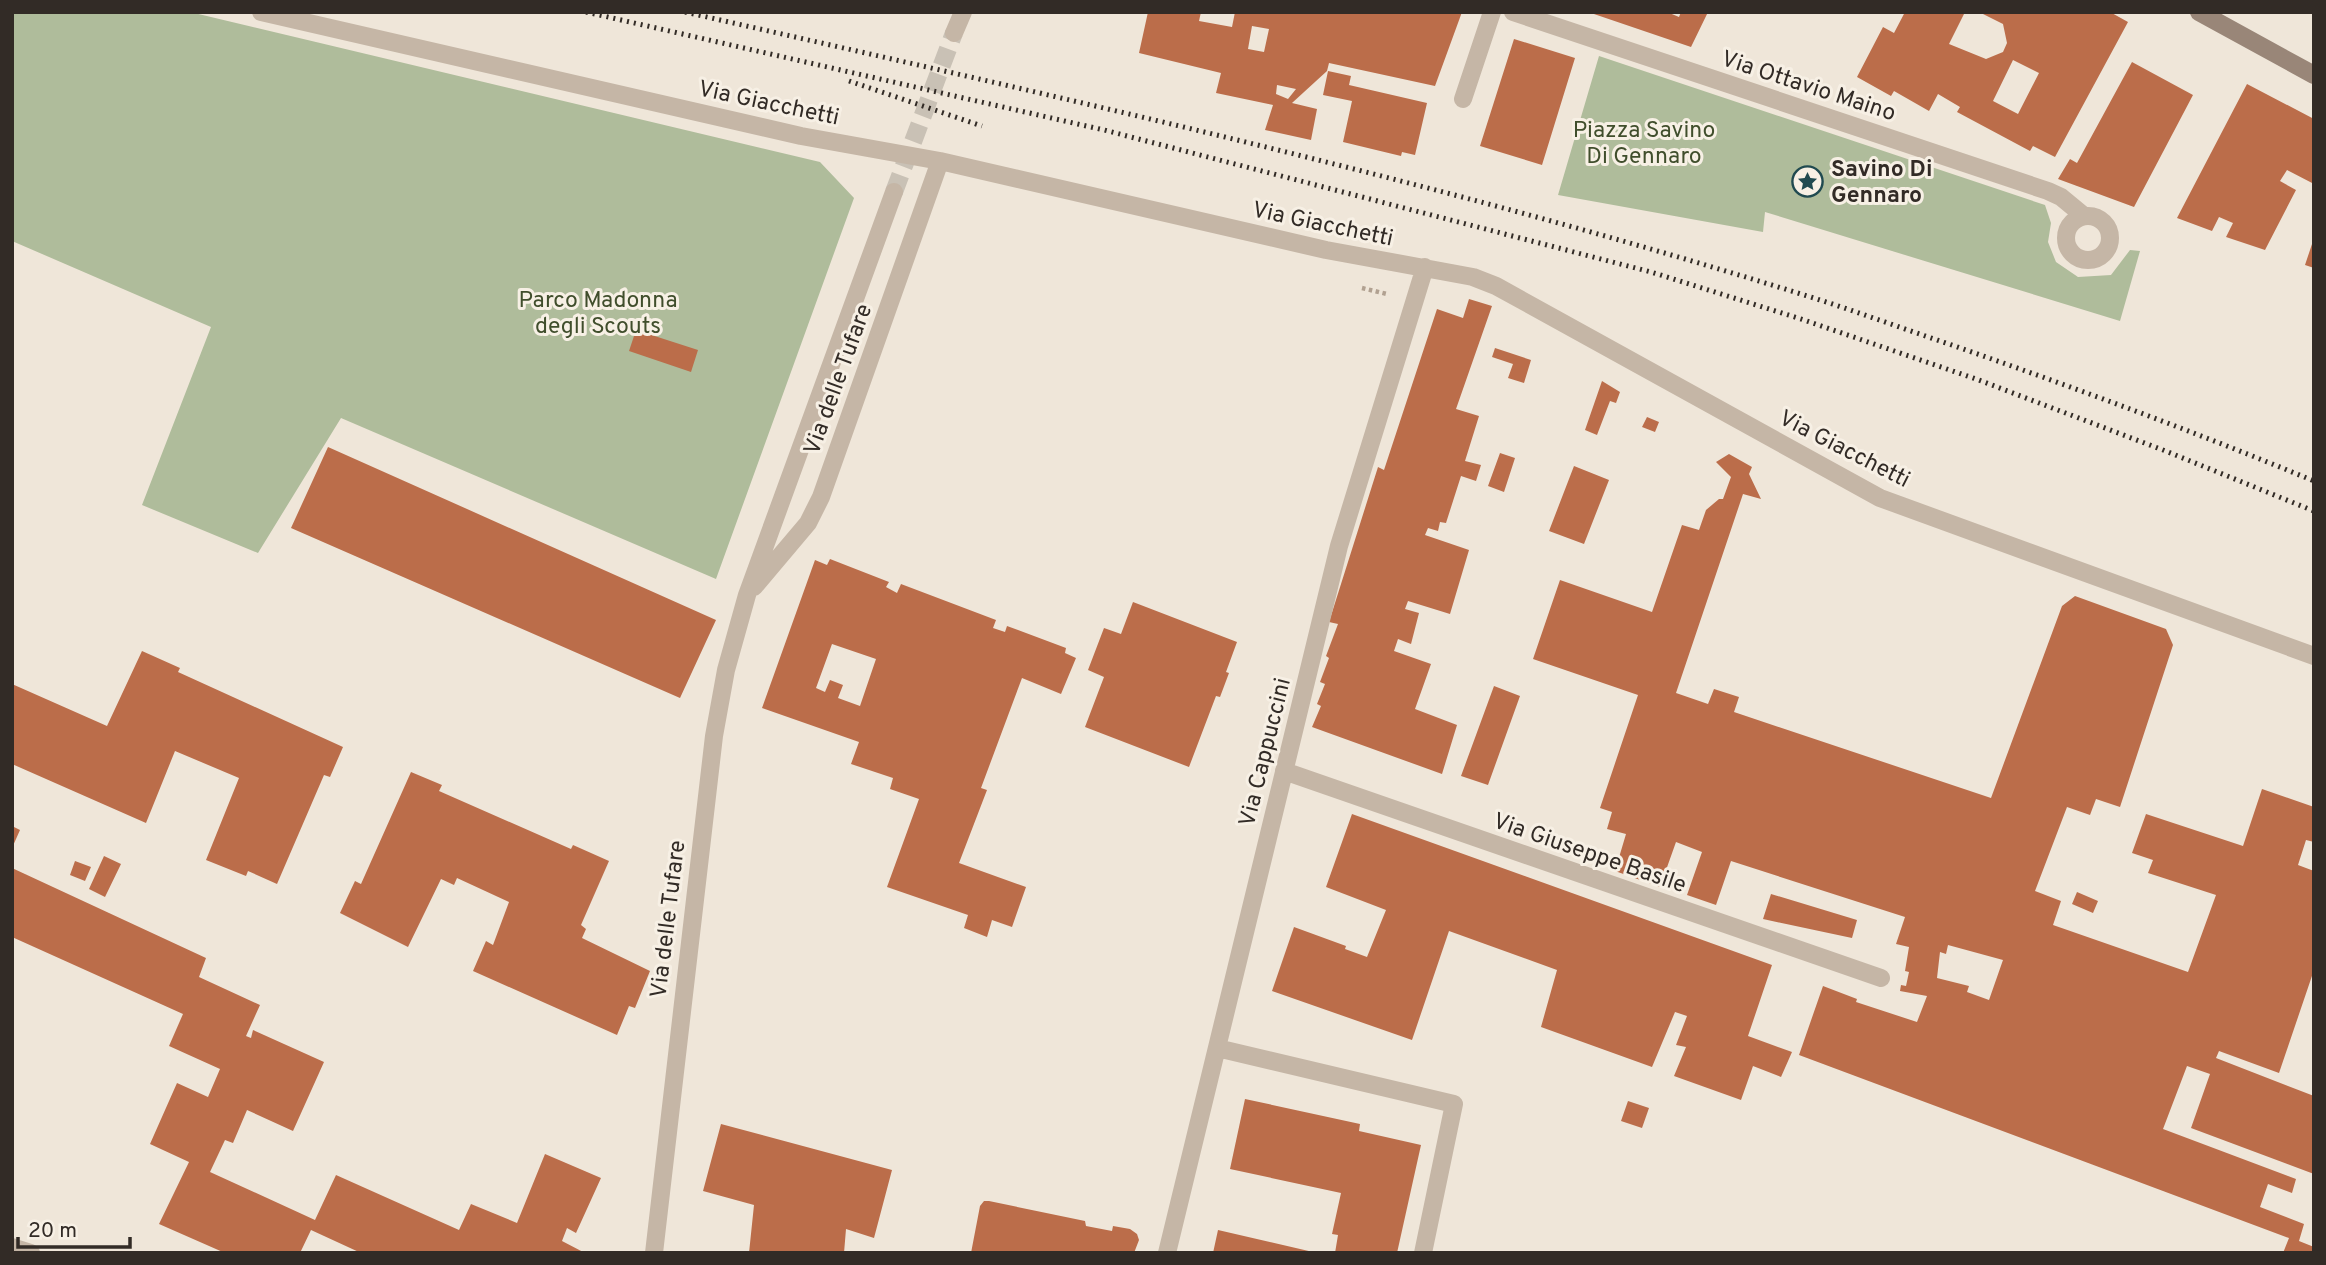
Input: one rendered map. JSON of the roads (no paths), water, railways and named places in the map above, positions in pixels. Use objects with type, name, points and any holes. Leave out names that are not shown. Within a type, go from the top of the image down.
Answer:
[{"type":"street","name":"Via Giacchetti","points":[[261,12],[801,136],[940,161],[1326,250],[1473,277],[1496,286],[1880,498],[2314,656]]},
{"type":"street","points":[[954,33],[963,12]]},
{"type":"street","points":[[1463,99],[1492,12]]},
{"type":"street","name":"Via Ottavio Maino","points":[[1513,12],[2048,191],[2084,216]]},
{"type":"street","points":[[2199,12],[2314,75]]},
{"type":"street","name":"Via delle Tufare","points":[[747,595],[808,523],[821,497],[940,161]]},
{"type":"street","name":"Via delle Tufare","points":[[654,1253],[714,736],[726,670],[747,595],[894,192]]},
{"type":"street","name":"Via Cappuccini","points":[[1167,1253],[1339,546],[1425,267]]},
{"type":"street","name":"Via Giuseppe Basile","points":[[1284,771],[1881,978]]},
{"type":"street","points":[[1217,1048],[1454,1104],[1423,1253]]},
{"type":"street","points":[[12,1247],[31,1253]]},
{"type":"tunnel","points":[[894,192],[954,33]]},
{"type":"railway","points":[[586,12],[1104,130],[1651,272],[1801,319],[1976,379],[2314,511]]},
{"type":"railway","points":[[685,12],[1246,142],[1386,177],[1663,253],[1819,300],[1992,359],[2314,481]]},
{"type":"railway","points":[[849,81],[982,126]]},
{"type":"place","name":"Savino Di Gennaro","points":[[1808,181]]},
{"type":"park label","name":"Piazza Savino Di Gennaro","points":[[1644,142]]},
{"type":"park label","name":"Parco Madonna degli Scouts","points":[[598,312]]}]
